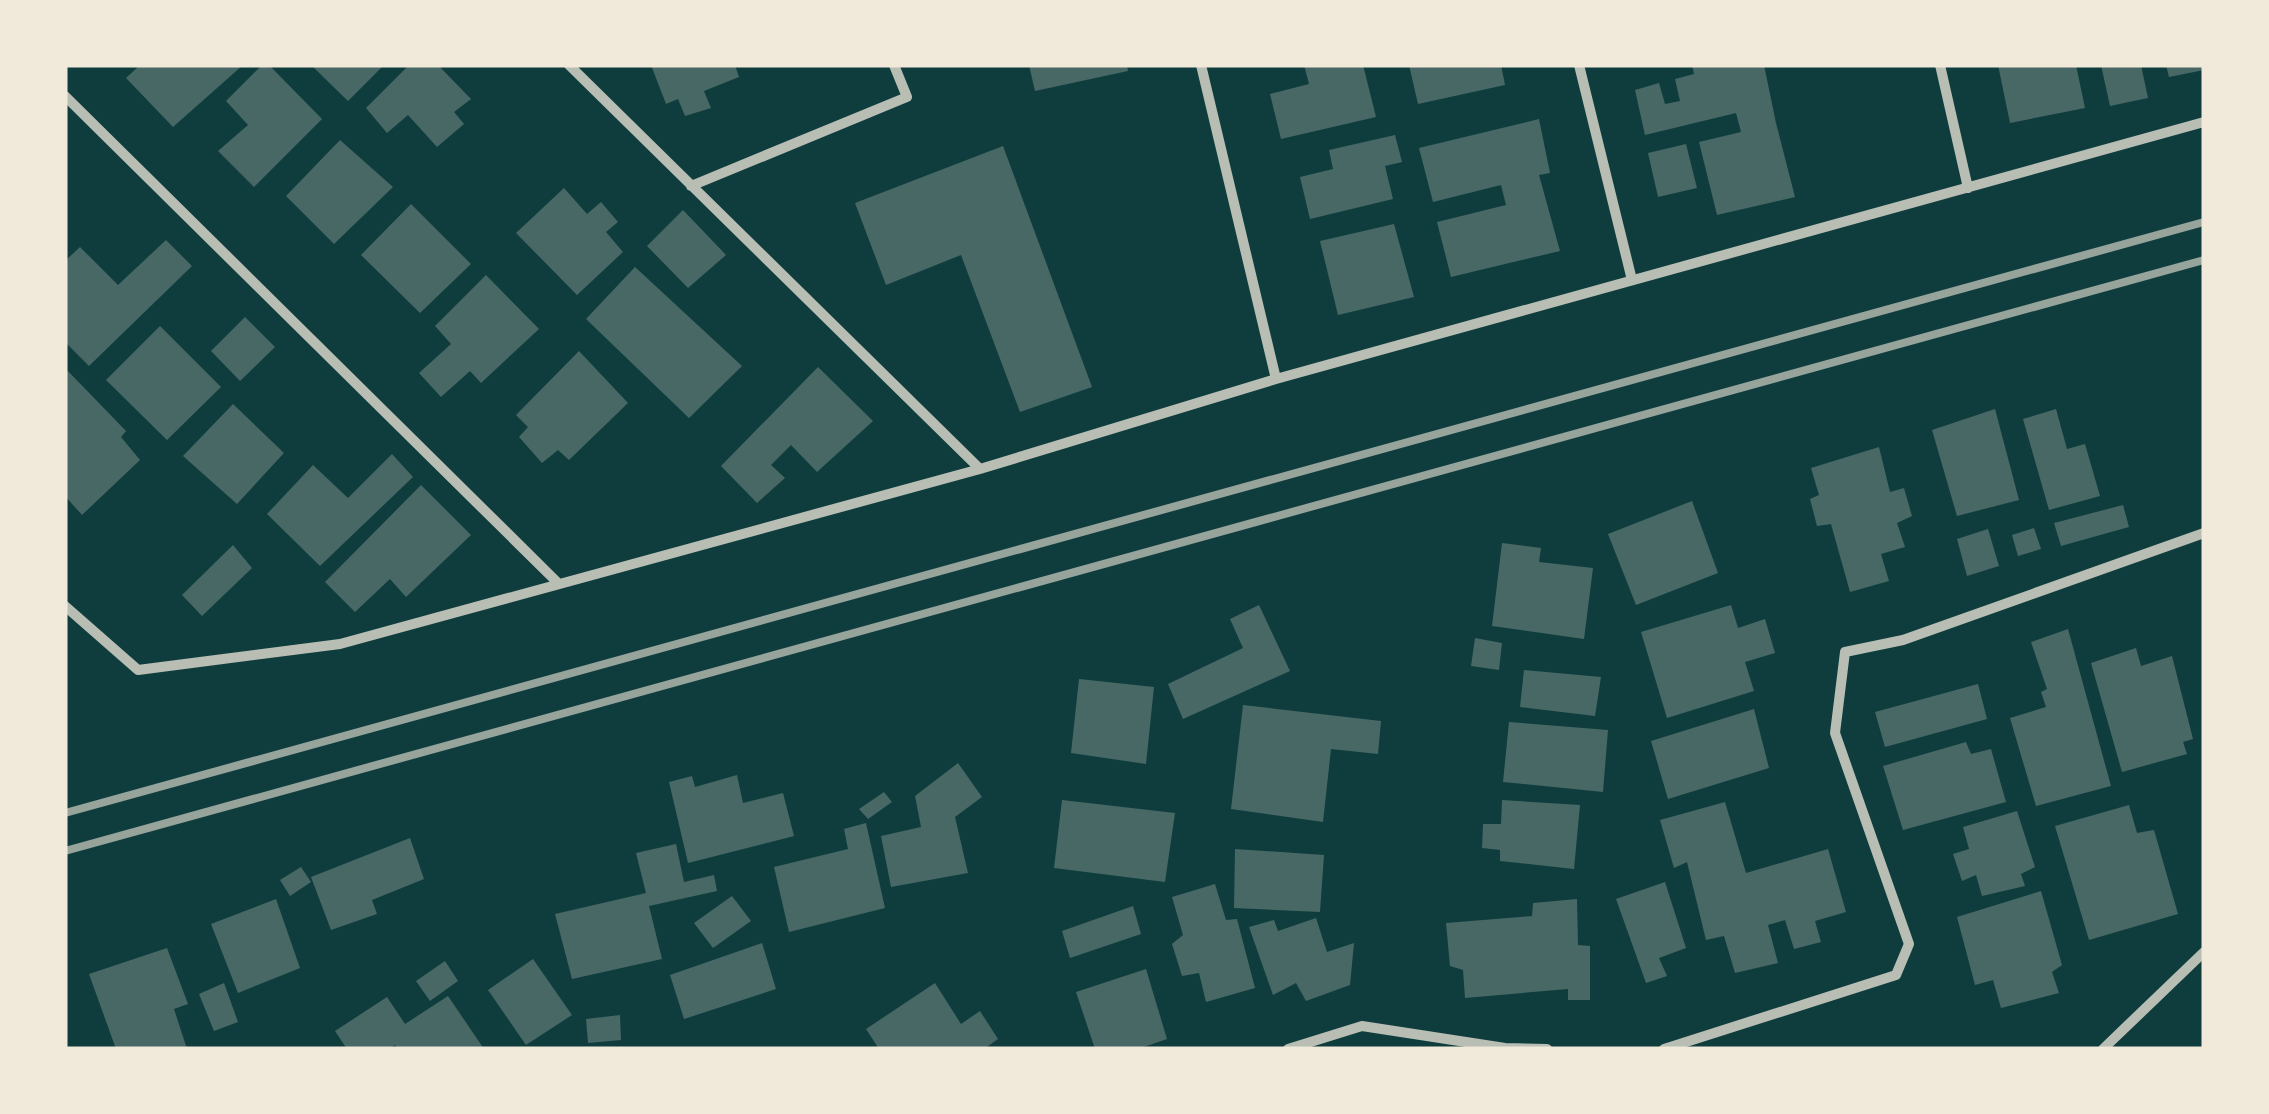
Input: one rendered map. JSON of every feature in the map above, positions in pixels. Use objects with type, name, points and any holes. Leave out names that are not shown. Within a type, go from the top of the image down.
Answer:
[{"type":"street","points":[[568,65],[980,469]]},
{"type":"street","points":[[691,186],[907,97],[894,65]]},
{"type":"street","points":[[1201,65],[1276,379]]},
{"type":"street","points":[[1579,65],[1632,280]]},
{"type":"street","points":[[1940,65],[1968,188]]},
{"type":"street","points":[[65,96],[559,584]]},
{"type":"street","points":[[65,606],[138,670],[340,644],[980,469],[1276,379],[2204,122]]},
{"type":"street","points":[[1664,1049],[1896,975],[1909,944],[1834,733],[1846,652],[1902,640],[2204,533]]},
{"type":"street","points":[[2103,1049],[2204,952]]},
{"type":"street","points":[[1288,1049],[1362,1026],[1505,1048],[1547,1049]]},
{"type":"building","points":[[140,65],[243,65],[173,127],[126,78]]},
{"type":"building","points":[[262,65],[269,65],[322,119],[254,187],[218,151],[248,125],[226,101]]},
{"type":"building","points":[[311,65],[384,65],[348,101]]},
{"type":"building","points":[[409,65],[438,65],[471,99],[454,112],[464,124],[437,147],[408,115],[387,133],[366,108]]},
{"type":"building","points":[[651,65],[735,65],[739,77],[704,91],[711,108],[685,116],[678,99],[666,104]]},
{"type":"building","points":[[1029,65],[1127,65],[1128,71],[1035,91]]},
{"type":"building","points":[[1304,65],[1363,65],[1376,117],[1281,139],[1270,94],[1309,84]]},
{"type":"building","points":[[1409,65],[1501,65],[1505,85],[1418,104]]},
{"type":"building","points":[[1692,65],[1764,65],[1795,197],[1717,215],[1699,142],[1741,132],[1736,113],[1645,135],[1635,90],[1659,83],[1665,104],[1680,101],[1675,79],[1694,74]]},
{"type":"building","points":[[1998,65],[2076,65],[2085,108],[2010,123]]},
{"type":"building","points":[[2101,65],[2141,65],[2148,98],[2110,106]]},
{"type":"building","points":[[2166,65],[2204,65],[2204,70],[2169,77]]},
{"type":"building","points":[[1539,119],[1550,173],[1539,175],[1560,251],[1451,277],[1437,222],[1506,205],[1501,185],[1433,202],[1419,148]]},
{"type":"building","points":[[1395,135],[1402,162],[1385,166],[1393,199],[1310,219],[1300,177],[1333,169],[1329,150]]},
{"type":"building","points":[[340,140],[393,187],[334,244],[286,196]]},
{"type":"building","points":[[1686,144],[1697,188],[1658,197],[1648,153]]},
{"type":"building","points":[[1003,146],[1092,387],[1020,412],[961,255],[886,285],[855,203]]},
{"type":"building","points":[[564,188],[587,214],[601,202],[618,222],[606,232],[623,252],[577,295],[516,233]]},
{"type":"building","points":[[411,204],[471,264],[420,313],[361,255]]},
{"type":"building","points":[[683,210],[726,255],[688,288],[647,246]]},
{"type":"building","points":[[1394,224],[1414,297],[1338,315],[1320,241]]},
{"type":"building","points":[[166,240],[192,266],[89,366],[65,342],[65,261],[80,247],[118,285]]},
{"type":"building","points":[[635,267],[742,366],[689,418],[586,319]]},
{"type":"building","points":[[486,275],[539,329],[481,383],[470,371],[441,397],[419,373],[451,344],[435,326]]},
{"type":"building","points":[[245,317],[275,347],[240,381],[211,351]]},
{"type":"building","points":[[160,326],[221,387],[167,440],[106,380]]},
{"type":"building","points":[[579,351],[628,403],[569,460],[558,450],[542,463],[519,437],[528,427],[516,415]]},
{"type":"building","points":[[818,367],[873,421],[817,472],[791,445],[771,465],[785,478],[757,503],[721,466]]},
{"type":"building","points":[[65,368],[126,431],[121,437],[140,460],[82,515],[65,496]]},
{"type":"building","points":[[233,404],[284,453],[237,504],[183,456]]},
{"type":"building","points":[[1995,409],[2019,500],[1957,516],[1932,430]]},
{"type":"building","points":[[2056,409],[2067,449],[2085,444],[2100,496],[2049,510],[2023,419]]},
{"type":"building","points":[[1879,447],[1890,492],[1904,488],[1912,516],[1897,523],[1905,547],[1881,554],[1889,581],[1850,592],[1831,524],[1817,526],[1810,499],[1819,495],[1811,468]]},
{"type":"building","points":[[392,454],[413,477],[320,566],[267,514],[313,465],[348,498]]},
{"type":"building","points":[[421,485],[471,535],[406,597],[390,579],[355,612],[325,582]]},
{"type":"building","points":[[1692,501],[1718,573],[1636,605],[1608,534]]},
{"type":"building","points":[[2123,505],[2129,527],[2061,546],[2054,523]]},
{"type":"building","points":[[2034,528],[2041,549],[2018,556],[2012,535]]},
{"type":"building","points":[[1988,529],[1999,566],[1967,576],[1957,539]]},
{"type":"building","points":[[1502,543],[1541,548],[1539,562],[1593,568],[1584,639],[1492,626]]},
{"type":"building","points":[[233,545],[252,568],[202,616],[182,595]]},
{"type":"building","points":[[1259,605],[1290,671],[1183,719],[1168,684],[1243,648],[1230,619]]},
{"type":"building","points":[[1731,605],[1738,628],[1765,619],[1775,653],[1745,662],[1754,691],[1667,718],[1641,632]]},
{"type":"building","points":[[2068,629],[2111,786],[2036,806],[2010,718],[2046,707],[2041,692],[2047,689],[2031,642]]},
{"type":"building","points":[[1475,638],[1502,643],[1499,670],[1471,666]]},
{"type":"building","points":[[2136,648],[2141,666],[2172,656],[2193,739],[2183,742],[2187,754],[2122,772],[2091,663]]},
{"type":"building","points":[[1524,670],[1601,677],[1595,716],[1520,707]]},
{"type":"building","points":[[1079,679],[1154,687],[1146,764],[1071,753]]},
{"type":"building","points":[[1978,684],[1987,719],[1885,747],[1875,712]]},
{"type":"building","points":[[1243,705],[1381,721],[1378,754],[1331,749],[1323,822],[1231,809]]},
{"type":"building","points":[[1754,709],[1769,768],[1668,799],[1651,741]]},
{"type":"building","points":[[1509,722],[1608,730],[1603,792],[1503,782]]},
{"type":"building","points":[[1966,742],[1971,754],[1991,749],[2006,802],[1903,830],[1883,766]]},
{"type":"building","points":[[958,763],[982,797],[955,817],[968,873],[891,887],[881,836],[921,827],[915,796]]},
{"type":"building","points":[[737,775],[743,803],[783,793],[794,836],[688,863],[669,782],[692,776],[695,787]]},
{"type":"building","points":[[884,792],[892,802],[868,819],[859,809]]},
{"type":"building","points":[[1062,800],[1175,813],[1165,882],[1054,868]]},
{"type":"building","points":[[1502,800],[1580,805],[1574,869],[1500,861],[1500,850],[1482,848],[1483,824],[1501,824]]},
{"type":"building","points":[[1725,802],[1746,873],[1828,849],[1846,912],[1815,921],[1821,942],[1794,949],[1785,920],[1768,925],[1778,963],[1735,973],[1724,936],[1706,940],[1687,862],[1674,868],[1660,820]]},
{"type":"building","points":[[2129,805],[2137,833],[2154,830],[2178,914],[2089,940],[2055,826]]},
{"type":"building","points":[[2017,811],[2035,867],[2021,874],[2025,886],[1982,896],[1976,875],[1962,881],[1953,854],[1969,849],[1963,827]]},
{"type":"building","points":[[866,823],[885,908],[789,932],[774,867],[848,849],[844,829]]},
{"type":"building","points":[[410,838],[424,879],[372,900],[377,914],[331,930],[311,877]]},
{"type":"building","points":[[676,844],[684,882],[714,875],[717,891],[649,906],[662,959],[572,979],[555,914],[646,893],[636,853]]},
{"type":"building","points":[[1235,849],[1324,855],[1320,912],[1234,908]]},
{"type":"building","points":[[301,867],[311,882],[290,896],[280,880]]},
{"type":"building","points":[[1665,882],[1686,948],[1659,958],[1667,976],[1646,983],[1616,899]]},
{"type":"building","points":[[1215,884],[1226,920],[1237,919],[1255,988],[1206,1002],[1199,973],[1182,976],[1172,944],[1183,935],[1172,897]]},
{"type":"building","points":[[2041,891],[2062,965],[2052,972],[2059,993],[2001,1008],[1993,980],[1975,985],[1957,917]]},
{"type":"building","points":[[732,896],[751,921],[713,948],[694,923]]},
{"type":"building","points":[[276,899],[300,968],[238,993],[211,924]]},
{"type":"building","points":[[1577,899],[1578,945],[1590,946],[1590,1000],[1568,1000],[1568,989],[1465,998],[1463,970],[1450,966],[1446,923],[1532,916],[1533,903]]},
{"type":"building","points":[[1133,906],[1141,934],[1070,958],[1062,931]]},
{"type":"building","points":[[1316,918],[1327,952],[1354,943],[1350,985],[1306,1001],[1296,983],[1273,995],[1249,927],[1274,920],[1278,931]]},
{"type":"building","points":[[762,943],[776,989],[684,1019],[670,975]]},
{"type":"building","points":[[167,948],[188,1004],[174,1009],[187,1049],[116,1049],[89,974]]},
{"type":"building","points":[[533,959],[572,1015],[526,1045],[488,990]]},
{"type":"building","points":[[445,961],[458,981],[430,1001],[416,981]]},
{"type":"building","points":[[1146,969],[1167,1039],[1138,1049],[1095,1049],[1076,992]]},
{"type":"building","points":[[224,983],[238,1022],[214,1031],[199,994]]},
{"type":"building","points":[[935,983],[961,1024],[980,1011],[998,1039],[984,1049],[879,1049],[866,1029]]},
{"type":"building","points":[[448,996],[484,1049],[397,1049],[395,1045],[390,1049],[347,1049],[335,1031],[387,997],[405,1024]]},
{"type":"building","points":[[620,1015],[621,1040],[588,1043],[586,1019]]},
{"type":"railway","points":[[65,813],[2204,222]]},
{"type":"railway","points":[[65,851],[2204,260]]}]
